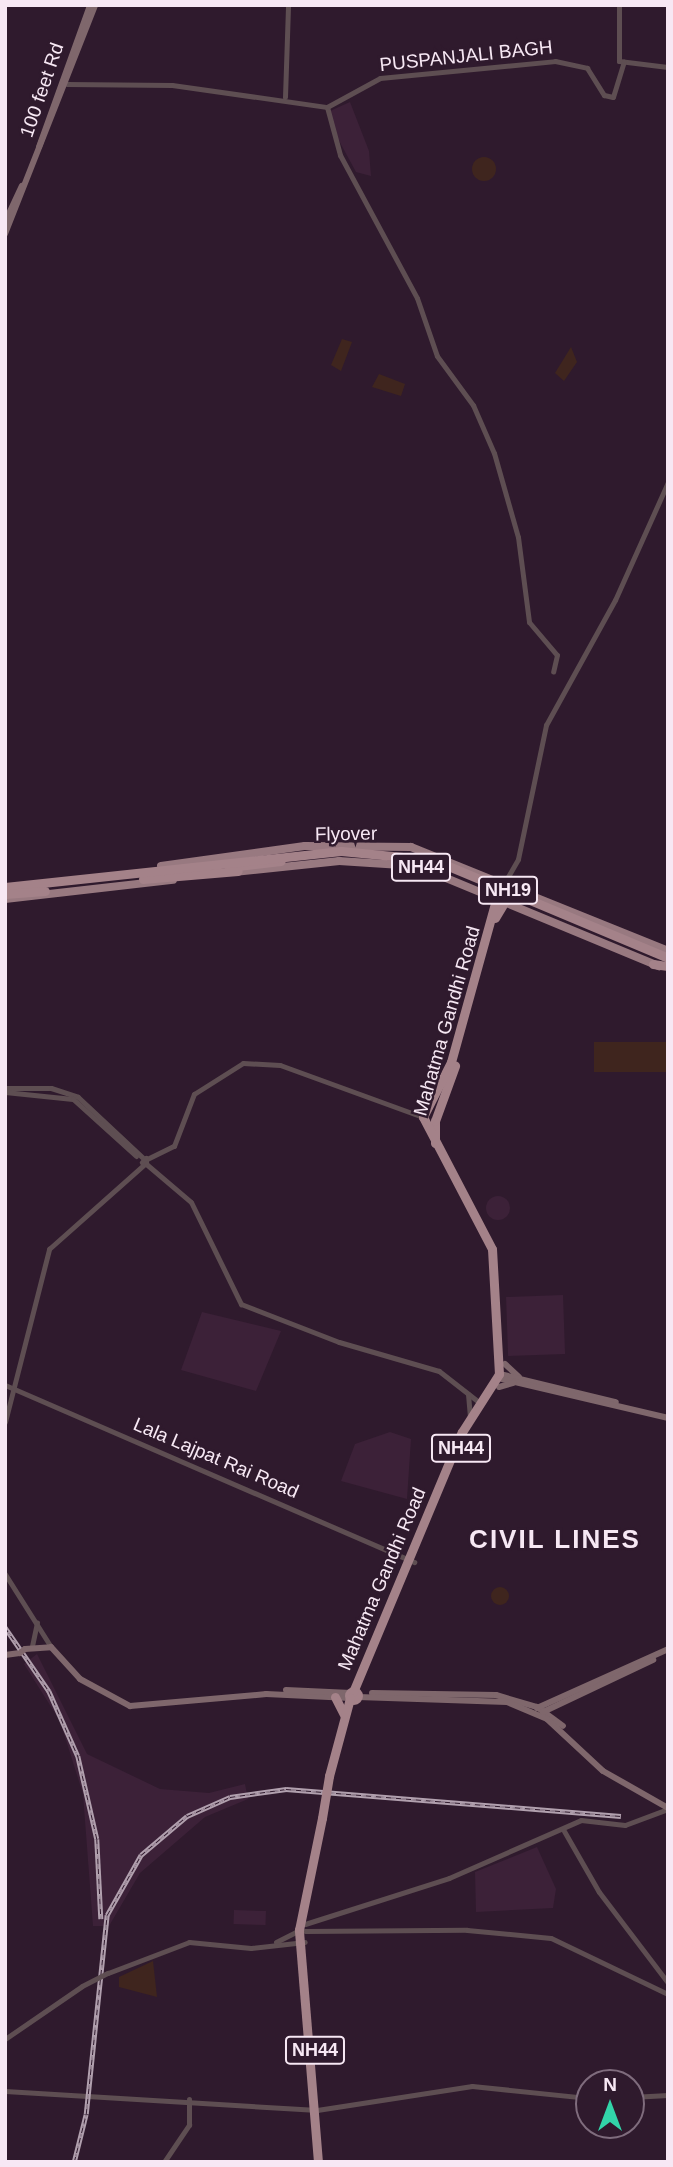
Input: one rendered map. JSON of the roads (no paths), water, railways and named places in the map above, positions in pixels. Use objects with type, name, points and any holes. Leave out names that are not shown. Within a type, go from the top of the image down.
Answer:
[{"type":"highway","name":"Flyover","points":[[5,885],[343,856],[434,860],[668,958]]},
{"type":"highway","name":"Flyover","points":[[220,868],[343,856],[444,868],[668,967]]},
{"type":"highway","points":[[220,868],[238,871]]},
{"type":"highway","name":"NH19","points":[[5,896],[220,868]]},
{"type":"highway","name":"Mahatma Gandhi Road","points":[[321,2162],[320,2109],[302,1942],[344,1716],[469,1429],[500,1378],[505,1364],[494,1244],[436,1144],[435,1121],[439,1098],[501,898]]},
{"type":"highway","name":"Mahatma Gandhi Road","points":[[412,1561],[470,1417],[500,1378],[492,1250],[424,1116],[439,1098]]},
{"type":"highway","points":[[424,1116],[435,1121]]},
{"type":"highway","name":"Mahatma Gandhi Road","points":[[332,1776],[354,1695]]},
{"type":"highway","points":[[335,1697],[344,1716]]},
{"type":"main road","points":[[5,234],[67,85],[92,5]]},
{"type":"main road","name":"100 feet Rd","points":[[5,222],[92,5]]},
{"type":"main road","name":"NH44","points":[[5,885],[360,843],[438,853],[506,880]]},
{"type":"main road","points":[[5,896],[238,871],[343,856]]},
{"type":"main road","name":"NH44","points":[[343,856],[417,866],[501,898]]},
{"type":"main road","points":[[483,890],[491,875]]},
{"type":"main road","points":[[506,880],[668,950]]},
{"type":"main road","points":[[517,904],[524,889]]},
{"type":"main road","points":[[501,898],[655,962]]},
{"type":"main road","points":[[505,1364],[519,1380]]},
{"type":"main road","points":[[500,1378],[519,1380],[668,1416]]},
{"type":"main road","points":[[500,1378],[519,1380]]},
{"type":"main road","points":[[5,1655],[26,1649],[51,1647],[79,1679],[114,1702],[174,1706],[237,1696],[288,1693],[485,1694],[538,1712],[611,1775],[668,1808]]},
{"type":"main road","points":[[538,1712],[668,1651]]},
{"type":"main road","points":[[288,1693],[335,1697],[354,1695]]},
{"type":"street","points":[[285,97],[288,5]]},
{"type":"street","points":[[619,5],[616,52],[624,62],[668,67]]},
{"type":"street","name":"PUSPANJALI BAGH","points":[[327,107],[380,78],[555,61],[587,68],[604,95],[613,97],[624,62]]},
{"type":"street","points":[[67,85],[153,83],[285,97],[327,107],[340,155],[417,298],[438,358],[473,405],[494,453],[517,537],[529,622],[557,656],[553,672]]},
{"type":"street","points":[[506,880],[518,859],[546,725],[615,600],[668,482]]},
{"type":"street","points":[[5,1422],[52,1243],[144,1161],[174,1146],[194,1094],[243,1063],[280,1065],[424,1116]]},
{"type":"street","points":[[5,1090],[51,1088],[78,1097],[144,1161],[158,1169],[200,1216],[224,1280],[240,1304],[339,1342],[439,1371],[480,1403]]},
{"type":"street","name":"Lala Lajpat Rai Road","points":[[5,1385],[412,1561]]},
{"type":"street","points":[[466,1392],[470,1417]]},
{"type":"street","points":[[5,1574],[37,1620],[51,1647]]},
{"type":"street","points":[[26,1649],[37,1620]]},
{"type":"street","points":[[270,1945],[318,1922],[564,1831],[585,1819],[625,1825],[668,1808]]},
{"type":"street","points":[[564,1831],[598,1892],[668,1983]]},
{"type":"street","points":[[318,1922],[320,1930]]},
{"type":"street","points":[[303,1929],[551,1938],[668,1994]]},
{"type":"street","points":[[5,2039],[82,1986],[107,1973],[189,1942],[270,1945],[302,1942]]},
{"type":"street","points":[[5,2091],[189,2099],[320,2109],[472,2086],[575,2097]]},
{"type":"street","points":[[645,2096],[668,2095]]},
{"type":"street","points":[[164,2162],[189,2125],[189,2099]]},
{"type":"railway","points":[[5,1627],[49,1691],[78,1756],[97,1839],[101,1919]]},
{"type":"railway","points":[[74,2162],[86,2114],[107,1915],[141,1855],[187,1816],[230,1797],[286,1789],[621,1816]]},
{"type":"district","name":"CIVIL LINES","points":[[555,1540]]}]
